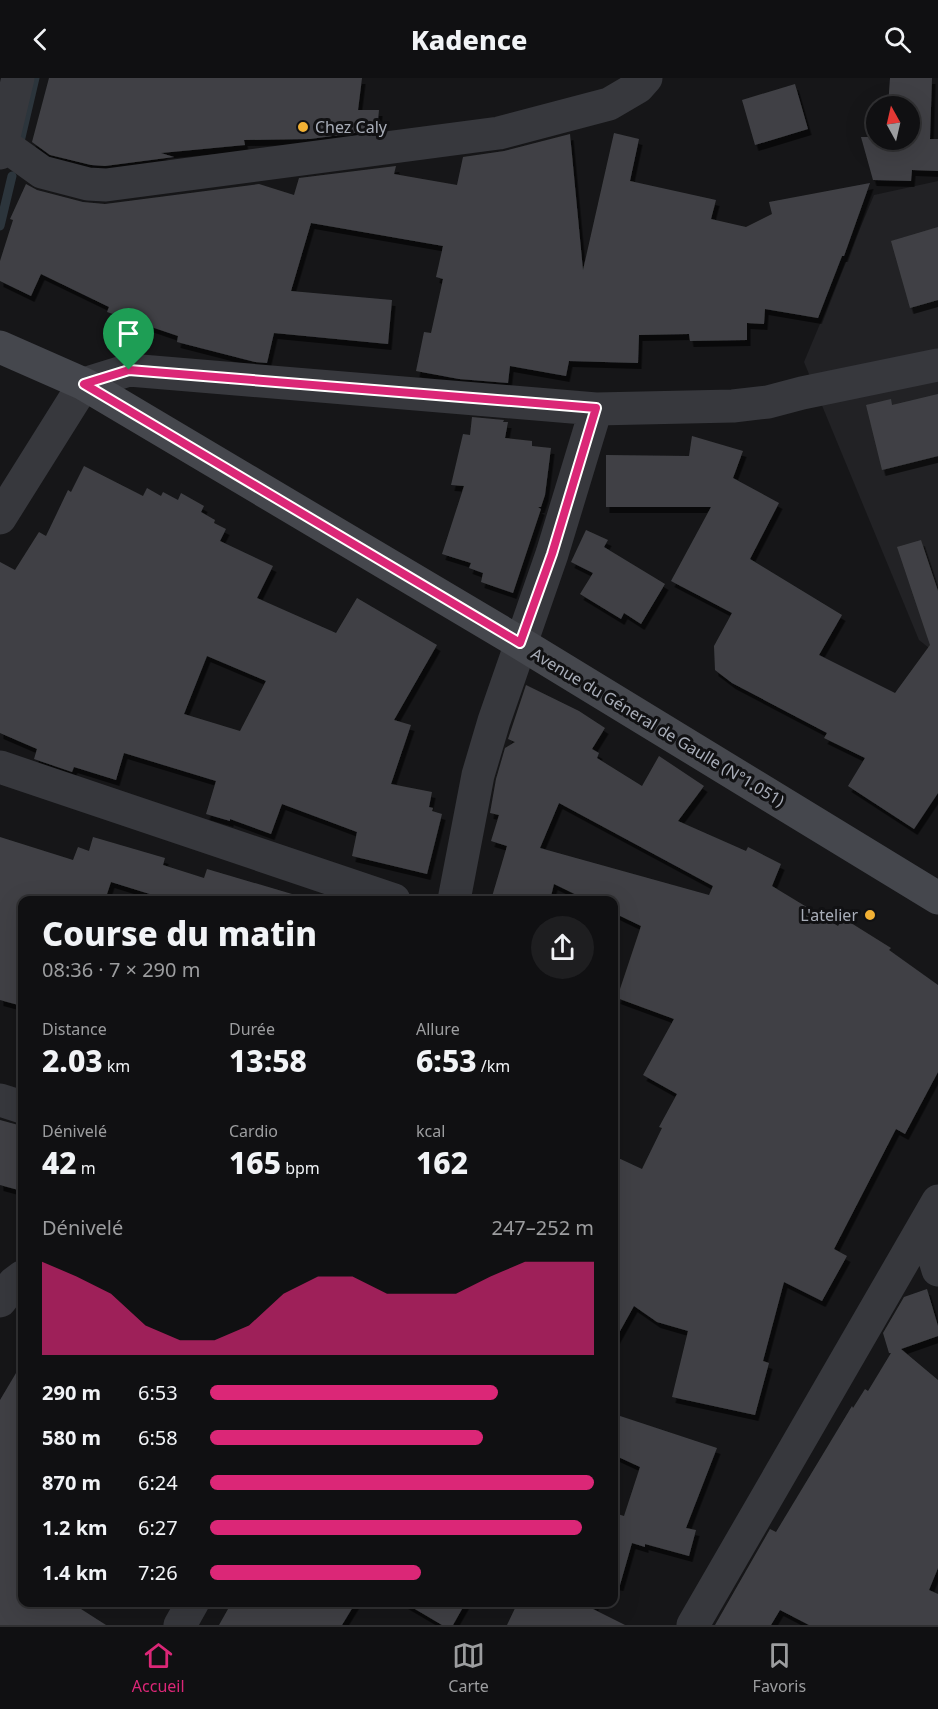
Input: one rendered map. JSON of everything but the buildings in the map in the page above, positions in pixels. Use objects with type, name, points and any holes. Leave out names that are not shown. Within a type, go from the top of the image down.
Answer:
[{"type":"main road","name":"Avenue du Géneral de Gaulle (N°1.051)","points":[[0,347],[84,384],[520,643],[938,898]]},
{"type":"street","points":[[18,78],[1,146],[42,172],[88,184],[106,185],[499,133],[609,104],[638,87],[646,78]]},
{"type":"street","points":[[0,518],[84,384],[129,370],[596,408],[745,405],[938,366]]},
{"type":"street","points":[[455,896],[478,775],[520,643],[552,554],[596,408]]},
{"type":"street","points":[[0,767],[382,896]]},
{"type":"street","points":[[0,1100],[18,1106]]},
{"type":"street","points":[[931,1214],[938,1270]]},
{"type":"street","points":[[693,1625],[931,1214]]},
{"type":"street","points":[[0,1301],[18,1280]]},
{"type":"street","points":[[180,1625],[190,1607]]},
{"type":"shaded area","points":[[938,181],[938,655],[919,640],[804,362],[874,195]]},
{"type":"waterway","points":[[19,146],[35,78]]},
{"type":"waterway","points":[[0,226],[12,176]]},
{"type":"place","name":"Chez Caly","points":[[303,127]]},
{"type":"place","name":"L'atelier","points":[[870,915]]},
{"type":"route","points":[[129,370],[596,408],[552,554],[520,643],[84,384],[129,370]]}]
